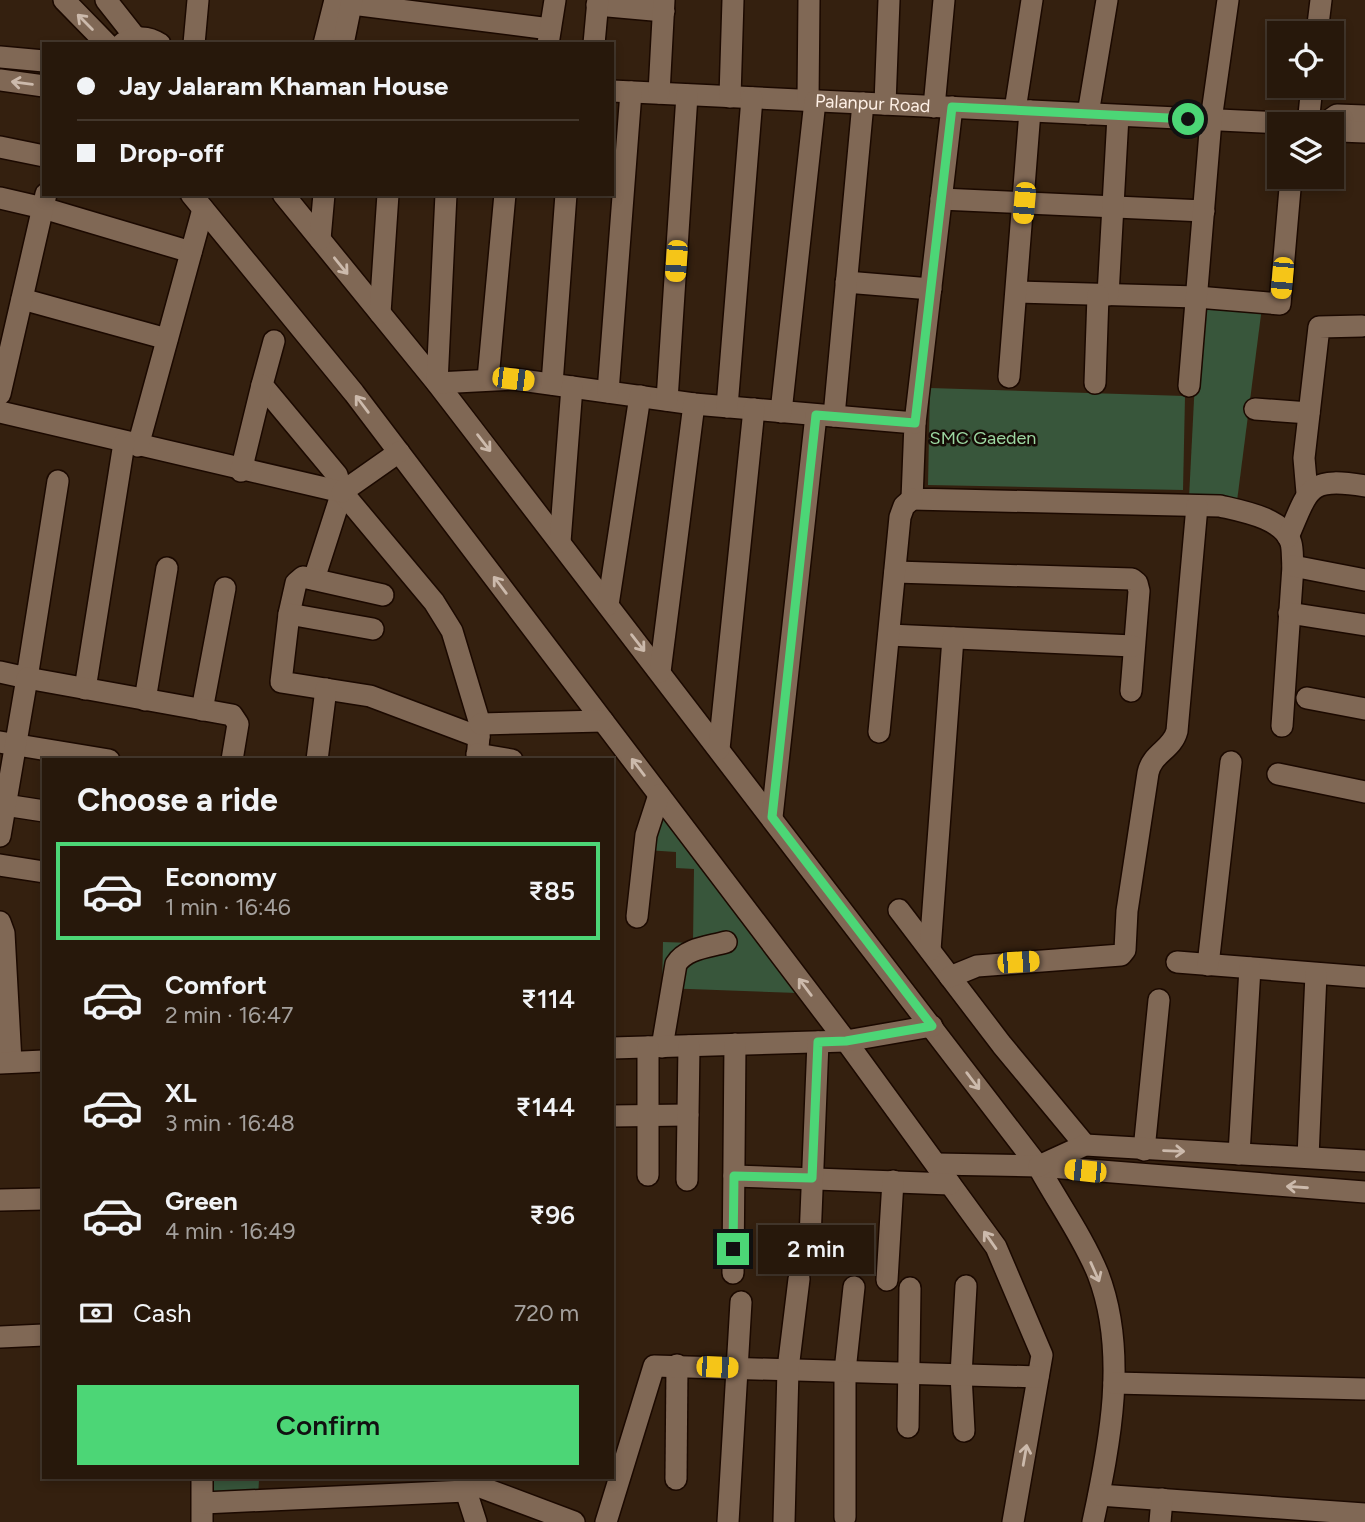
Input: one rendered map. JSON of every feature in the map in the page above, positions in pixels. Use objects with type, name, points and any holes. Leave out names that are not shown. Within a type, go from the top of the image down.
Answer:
[{"type":"street","points":[[64,0],[105,42]]},
{"type":"street","points":[[106,0],[129,41]]},
{"type":"street","points":[[194,42],[198,0]]},
{"type":"street","points":[[339,1],[549,36],[555,0]]},
{"type":"street","points":[[730,97],[733,0]]},
{"type":"street","points":[[781,412],[811,101],[809,0]]},
{"type":"street","points":[[885,104],[890,0]]},
{"type":"street","points":[[912,499],[915,423],[941,199],[944,0]]},
{"type":"street","points":[[1009,377],[1024,203],[1022,111],[1032,0]]},
{"type":"street","points":[[1087,114],[1107,0]]},
{"type":"street","points":[[1189,386],[1211,120],[1228,0]]},
{"type":"street","points":[[1318,21],[1321,0]]},
{"type":"street","points":[[325,42],[339,1]]},
{"type":"street","points":[[339,1],[343,42]]},
{"type":"street","points":[[594,42],[597,2],[664,5],[659,93]]},
{"type":"street","points":[[0,57],[42,61]]},
{"type":"street","points":[[0,80],[42,86]]},
{"type":"street","points":[[608,392],[622,91]]},
{"type":"street","name":"Palanpur Road","points":[[622,91],[1267,123]]},
{"type":"street","points":[[667,400],[687,94]]},
{"type":"street","points":[[727,407],[752,98]]},
{"type":"street","points":[[772,817],[825,415],[846,282],[863,103]]},
{"type":"street","points":[[1344,115],[1365,116]]},
{"type":"street","points":[[1095,383],[1113,208],[1118,116]]},
{"type":"street","points":[[1344,131],[1365,132]]},
{"type":"street","points":[[0,146],[42,156]]},
{"type":"street","points":[[1017,292],[1197,297],[1280,304],[1290,189]]},
{"type":"street","points":[[285,196],[437,383],[1038,1167],[1097,1273],[1112,1325],[1114,1383],[1093,1522]]},
{"type":"street","points":[[320,239],[324,196]]},
{"type":"street","points":[[380,313],[388,196]]},
{"type":"street","points":[[437,383],[446,196]]},
{"type":"street","points":[[488,379],[505,196]]},
{"type":"street","points":[[560,542],[566,196]]},
{"type":"street","points":[[0,198],[44,201],[191,252]]},
{"type":"street","points":[[941,199],[1204,211]]},
{"type":"street","points":[[0,394],[14,305],[44,201]]},
{"type":"street","points":[[85,689],[131,444],[167,340],[191,252],[197,202]]},
{"type":"street","points":[[197,202],[399,452],[846,1041],[996,1247],[1042,1355],[1013,1522]]},
{"type":"street","points":[[846,282],[931,289]]},
{"type":"street","points":[[14,305],[167,340]]},
{"type":"street","points":[[1288,537],[1307,493],[1304,458],[1319,327],[1362,326]]},
{"type":"street","points":[[242,471],[274,341]]},
{"type":"street","points":[[437,383],[488,379],[694,404],[915,423]]},
{"type":"street","points":[[262,385],[337,475],[342,492],[434,602],[452,631],[478,744]]},
{"type":"street","points":[[608,605],[640,396]]},
{"type":"street","points":[[660,672],[694,404]]},
{"type":"street","points":[[719,749],[754,409]]},
{"type":"street","points":[[1255,409],[1310,413]]},
{"type":"street","points":[[0,412],[242,471],[342,492]]},
{"type":"street","points":[[314,579],[342,492],[399,452]]},
{"type":"street","points":[[0,836],[5,805],[8,743],[27,678],[58,481]]},
{"type":"street","points":[[1307,493],[1320,484],[1333,481],[1365,486]]},
{"type":"street","points":[[879,732],[900,517],[904,506],[912,499],[1197,506],[1244,511],[1268,521],[1291,541],[1293,565],[1282,726]]},
{"type":"street","points":[[950,976],[977,965],[1121,955],[1125,950],[1127,911],[1150,763],[1174,743],[1177,731],[1197,506]]},
{"type":"street","points":[[1293,565],[1365,580]]},
{"type":"street","points":[[145,700],[167,568]]},
{"type":"street","points":[[895,572],[1132,579],[1138,583],[1139,591],[1131,691]]},
{"type":"street","points":[[383,595],[299,578],[289,614],[281,682],[370,696],[508,758]]},
{"type":"street","points":[[202,710],[225,588]]},
{"type":"street","points":[[1289,612],[1365,625]]},
{"type":"street","points":[[289,614],[373,629]]},
{"type":"street","points":[[889,635],[1133,646]]},
{"type":"street","points":[[930,950],[953,638]]},
{"type":"street","points":[[0,672],[235,718],[238,724],[232,758]]},
{"type":"street","points":[[317,758],[326,689]]},
{"type":"street","points":[[1307,698],[1365,709]]},
{"type":"street","points":[[478,744],[603,721]]},
{"type":"street","points":[[8,743],[97,758]]},
{"type":"street","points":[[1209,965],[1231,762]]},
{"type":"street","points":[[1278,774],[1365,792]]},
{"type":"street","points":[[637,917],[646,835],[659,795]]},
{"type":"street","points":[[5,805],[42,811]]},
{"type":"street","points":[[0,865],[42,872]]},
{"type":"street","points":[[899,910],[1085,1145]]},
{"type":"street","points":[[0,922],[4,933],[6,1063],[42,1061]]},
{"type":"street","points":[[648,1175],[648,1117],[655,1047],[676,964],[681,956],[690,952],[726,942]]},
{"type":"street","points":[[1177,962],[1365,977]]},
{"type":"street","points":[[1238,1154],[1251,968]]},
{"type":"street","points":[[1308,1157],[1316,974]]},
{"type":"street","points":[[1144,1150],[1159,1000]]},
{"type":"street","points":[[614,1048],[846,1041],[932,1026]]},
{"type":"street","points":[[784,1522],[788,1369],[804,1271],[812,1178],[818,1042]]},
{"type":"street","points":[[733,1273],[735,1044]]},
{"type":"street","points":[[687,1181],[689,1046]]},
{"type":"street","points":[[614,1116],[688,1115]]},
{"type":"street","points":[[1038,1167],[1085,1145],[1365,1161]]},
{"type":"street","points":[[936,1164],[1038,1167],[1365,1192]]},
{"type":"street","points":[[734,1176],[950,1184]]},
{"type":"street","points":[[887,1280],[893,1181]]},
{"type":"street","points":[[0,1200],[42,1199]]},
{"type":"street","points":[[964,1431],[961,1375],[966,1286]]},
{"type":"street","points":[[845,1517],[845,1371],[854,1287]]},
{"type":"street","points":[[908,1427],[910,1287]]},
{"type":"street","points":[[729,1522],[741,1302]]},
{"type":"street","points":[[0,1337],[42,1335]]},
{"type":"street","points":[[606,1522],[652,1369],[658,1365],[1038,1377]]},
{"type":"street","points":[[676,1479],[677,1365]]},
{"type":"street","points":[[1114,1383],[1365,1389]]},
{"type":"street","points":[[202,1479],[202,1513],[337,1487],[467,1483],[574,1522]]},
{"type":"street","points":[[467,1483],[476,1522]]},
{"type":"street","points":[[1099,1495],[1162,1499],[1241,1513],[1316,1516],[1365,1514]]},
{"type":"street","points":[[1160,1522],[1162,1499]]},
{"type":"green space","points":[[1199,302],[1262,307],[1237,501],[1189,498]]},
{"type":"green space","name":"SMC Gaeden","points":[[930,388],[1185,396],[1183,490],[928,485]]},
{"type":"green space","points":[[659,801],[798,993],[662,988],[663,942],[693,943],[694,869],[676,868],[676,852],[646,850]]},
{"type":"green space","points":[[206,1479],[278,1479],[259,1480],[258,1497],[206,1499]]},
{"type":"route","points":[[733,1249],[734,1176],[812,1178],[818,1042],[846,1041],[932,1026],[772,817],[816,415],[915,423],[952,107],[1188,119]]}]
